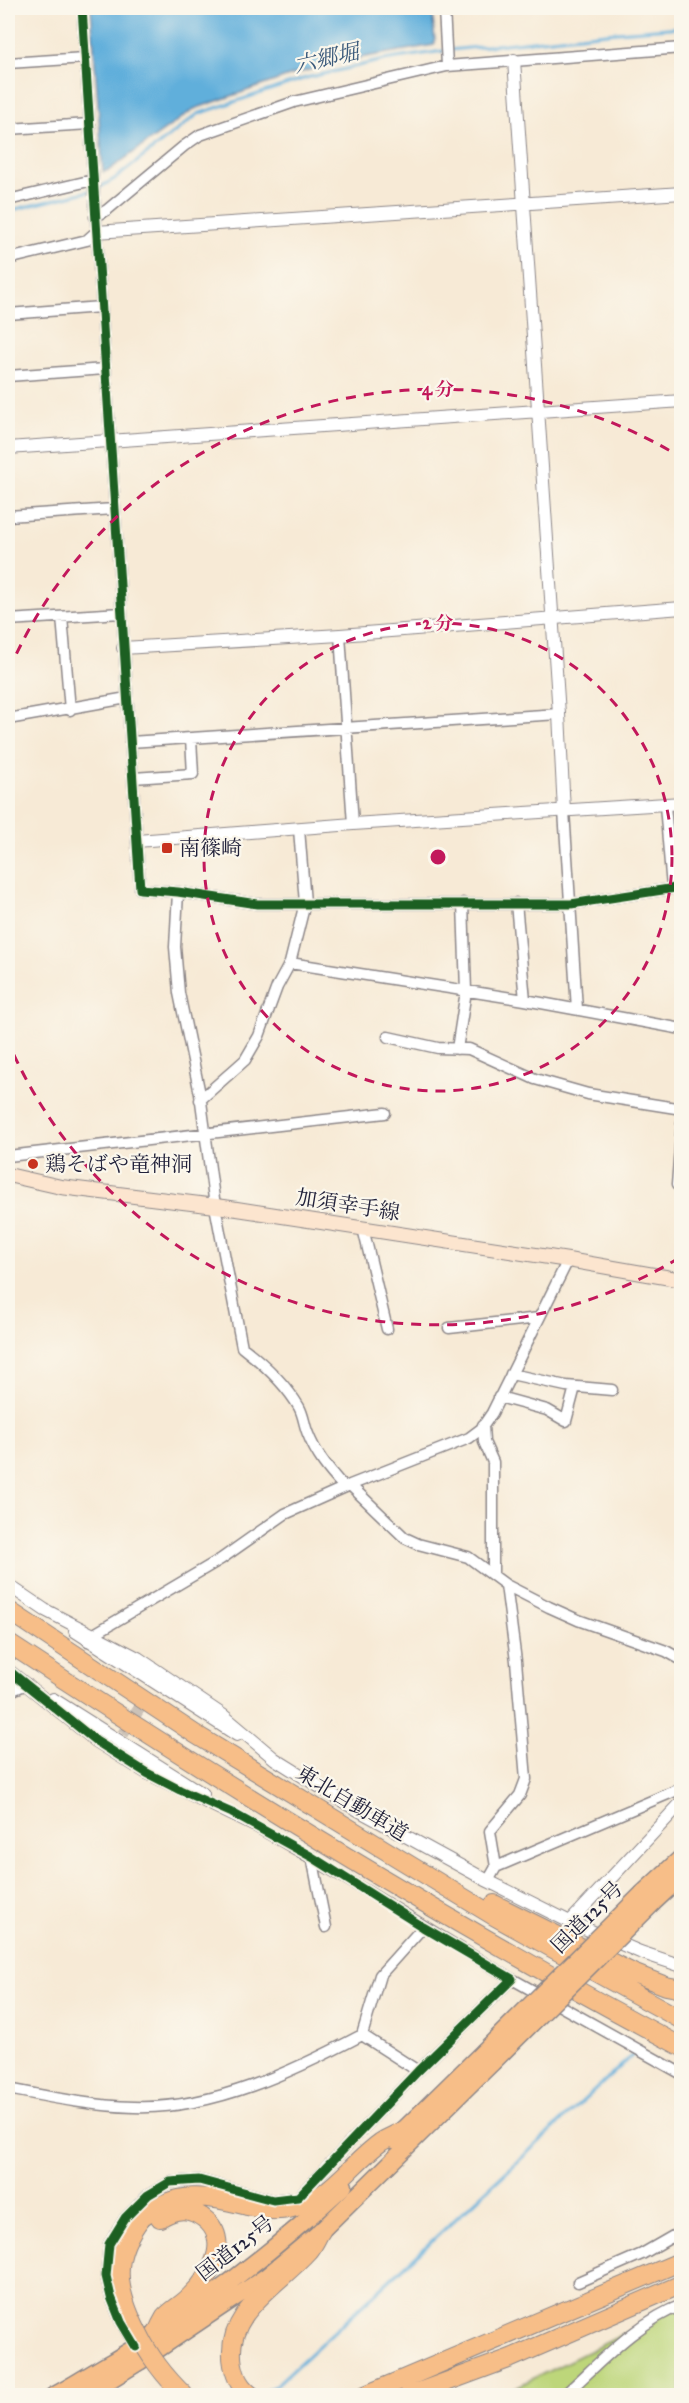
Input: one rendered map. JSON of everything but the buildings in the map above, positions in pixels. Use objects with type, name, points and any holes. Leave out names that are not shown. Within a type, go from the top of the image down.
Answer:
[{"type":"highway","name":"東北自動車道","points":[[8,1610],[195,1734],[403,1861],[494,1916],[681,2020]]},
{"type":"highway","points":[[8,1643],[180,1755],[333,1850],[562,1984],[681,2047]]},
{"type":"highway","name":"国道125号","points":[[84,2396],[267,2276],[321,2231],[487,2058],[648,1898],[681,1857]]},
{"type":"highway","points":[[403,1861],[536,1923],[633,1973],[666,1986],[681,1989]]},
{"type":"highway","name":"国道125号","points":[[648,1898],[681,1876]]},
{"type":"highway","name":"国道125号","points":[[53,2396],[136,2347],[238,2277],[309,2219],[402,2132],[487,2058]]},
{"type":"highway","points":[[185,2396],[171,2383],[153,2360],[123,2301],[119,2287],[119,2268],[127,2240],[157,2206],[183,2197],[206,2196],[271,2211],[302,2205],[319,2198],[382,2142],[402,2132]]},
{"type":"highway","points":[[145,2221],[168,2213],[187,2210],[204,2218],[214,2231],[218,2242],[215,2262],[209,2275],[191,2296],[166,2316],[156,2333]]},
{"type":"highway","points":[[145,2221],[131,2259],[129,2282],[135,2308],[153,2345],[178,2376],[199,2396]]},
{"type":"highway","points":[[249,2394],[239,2385],[232,2359],[231,2342],[238,2324],[256,2301],[310,2250],[321,2231]]},
{"type":"highway","points":[[657,2270],[681,2249]]},
{"type":"highway","points":[[363,2396],[681,2261]]},
{"type":"highway","points":[[408,2396],[511,2358],[681,2284]]},
{"type":"main road","name":"加須幸手線","points":[[8,1176],[61,1187],[215,1206],[363,1228],[681,1280]]},
{"type":"street","points":[[82,8],[140,889],[178,892],[257,904],[571,904],[677,888],[664,805]]},
{"type":"street","points":[[444,8],[447,66]]},
{"type":"street","points":[[95,217],[107,210],[200,135],[294,102],[447,66],[681,48]]},
{"type":"street","points":[[8,63],[85,58]]},
{"type":"street","points":[[514,60],[577,1009]]},
{"type":"street","points":[[8,129],[90,124]]},
{"type":"street","points":[[8,200],[93,180]]},
{"type":"street","points":[[8,259],[87,240],[96,232],[681,193]]},
{"type":"street","points":[[8,314],[101,307]]},
{"type":"street","points":[[8,376],[105,369]]},
{"type":"street","points":[[8,448],[681,401]]},
{"type":"street","points":[[8,516],[114,509]]},
{"type":"street","points":[[123,648],[340,635],[681,608]]},
{"type":"street","points":[[8,620],[121,613]]},
{"type":"street","points":[[62,617],[70,710]]},
{"type":"street","points":[[340,635],[352,824]]},
{"type":"street","points":[[8,720],[127,698]]},
{"type":"street","points":[[130,742],[559,714]]},
{"type":"street","points":[[132,778],[193,774],[191,739]]},
{"type":"street","points":[[137,841],[352,824],[681,803]]},
{"type":"street","points":[[200,1100],[245,1060],[259,1036],[278,987],[291,963],[304,903],[299,829]]},
{"type":"street","points":[[178,892],[175,947],[179,993],[200,1100],[215,1206],[242,1347],[267,1366],[290,1394],[299,1407],[308,1433],[323,1462],[405,1538],[418,1544],[468,1557],[506,1586],[578,1620],[666,1651],[681,1660]]},
{"type":"street","points":[[457,1048],[466,991],[463,903]]},
{"type":"street","points":[[516,903],[525,1000]]},
{"type":"street","points":[[291,963],[525,1000],[681,1029]]},
{"type":"street","points":[[388,1037],[438,1048],[469,1049],[535,1079],[588,1094],[681,1109]]},
{"type":"street","points":[[8,1156],[386,1113]]},
{"type":"street","points":[[678,1185],[681,1122]]},
{"type":"street","points":[[363,1228],[387,1329]]},
{"type":"street","points":[[91,1637],[221,1559],[285,1514],[347,1486],[469,1438],[483,1425],[499,1397],[568,1260]]},
{"type":"street","points":[[449,1328],[539,1318]]},
{"type":"street","points":[[511,1374],[575,1387],[612,1390]]},
{"type":"street","points":[[499,1397],[547,1410],[566,1421],[575,1387]]},
{"type":"street","points":[[483,1425],[484,1442],[494,1462],[493,1574]]},
{"type":"street","points":[[8,1585],[91,1637],[138,1658],[225,1716],[274,1759]]},
{"type":"street","points":[[496,1867],[490,1831],[520,1795],[526,1779],[516,1661],[506,1586]]},
{"type":"street","points":[[91,1637],[153,1687],[349,1804],[488,1881],[570,1922],[640,1952],[681,1966]]},
{"type":"street","points":[[8,1670],[96,1741],[180,1790],[232,1813]]},
{"type":"street","points":[[8,1692],[27,1684]]},
{"type":"street","points":[[27,1684],[121,1738],[232,1813],[312,1857],[423,1927],[681,2074]]},
{"type":"street","points":[[488,1881],[496,1867],[681,1788]]},
{"type":"street","points":[[570,1922],[681,1802]]},
{"type":"street","points":[[312,1857],[326,1927]]},
{"type":"street","points":[[8,2089],[69,2100],[133,2107],[174,2104],[233,2092],[277,2076],[362,2035],[380,1975],[423,1927]]},
{"type":"street","points":[[136,2347],[121,2322],[106,2276],[109,2244],[125,2218],[148,2195],[170,2182],[199,2180],[273,2200],[298,2197],[418,2071],[512,1979]]},
{"type":"street","points":[[362,2035],[418,2071]]},
{"type":"street","points":[[578,2282],[642,2254],[681,2231]]},
{"type":"street","points":[[563,2396],[632,2336],[664,2312],[681,2305]]},
{"type":"green space","points":[[681,2306],[681,2395],[493,2396],[504,2393]]},
{"type":"water","points":[[91,8],[432,8],[435,42],[434,45],[342,61],[295,74],[194,109],[103,172]]},
{"type":"waterway","name":"六郷堀","points":[[450,50],[682,27]]},
{"type":"waterway","name":"六郷堀","points":[[97,189],[116,178],[198,114],[306,78],[384,60],[443,51]]},
{"type":"waterway","name":"六郷堀","points":[[8,211],[90,191]]},
{"type":"waterway","points":[[258,2395],[274,2387],[636,2052]]},
{"type":"tunnel","points":[[123,1734],[151,1690]]},
{"type":"cycle path","points":[[82,8],[140,889],[178,892],[257,904],[571,904],[682,887]]},
{"type":"cycle path","points":[[8,1670],[96,1741],[147,1773],[232,1813],[312,1857],[423,1927],[512,1979],[418,2071],[298,2197],[273,2200],[199,2180],[170,2182],[148,2195],[125,2218],[109,2244],[106,2276],[121,2322],[136,2347]]},
{"type":"place","name":"南篠崎","points":[[167,848]]},
{"type":"place","name":"鶏そばや竜神洞","points":[[33,1164]]}]
